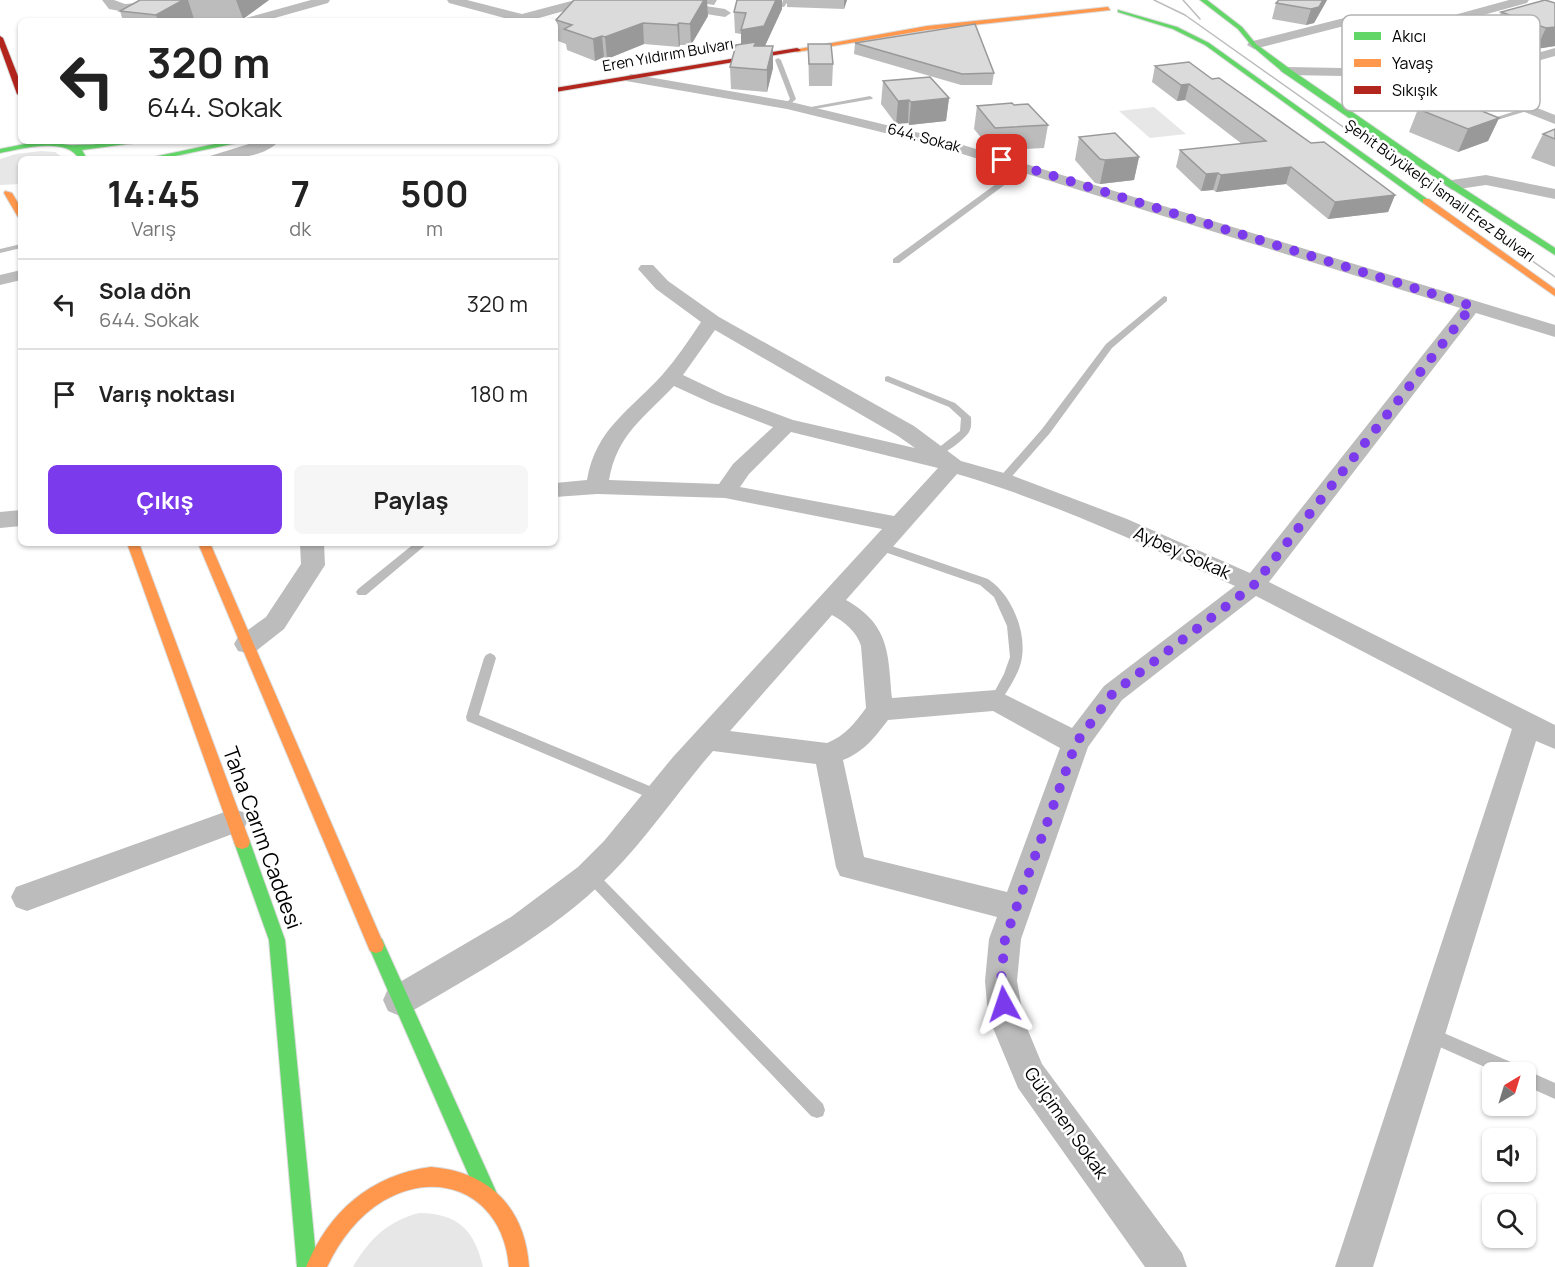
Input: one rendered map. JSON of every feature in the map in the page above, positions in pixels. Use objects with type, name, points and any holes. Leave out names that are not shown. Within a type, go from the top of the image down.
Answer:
[{"type":"main road","name":"Şehit Büyükelçi İsmail Erez Bulvarı","points":[[1076,0],[1174,28],[1214,49],[1555,293]]},
{"type":"main road","name":"Şehit Büyükelçi İsmail Erez Bulvarı","points":[[1195,1],[1240,28],[1254,45],[1342,109]]},
{"type":"main road","name":"Eren Yıldırım Bulvarı","points":[[558,78],[915,20],[968,9]]},
{"type":"main road","points":[[1114,10],[1167,10]]},
{"type":"main road","name":"Eren Yıldırım Bulvarı","points":[[558,90],[927,28],[1114,10]]},
{"type":"main road","points":[[0,38],[18,86]]},
{"type":"main road","name":"Şehit Büyükelçi İsmail Erez Bulvarı","points":[[1345,111],[1555,252]]},
{"type":"main road","points":[[0,151],[37,144],[73,148],[108,144]]},
{"type":"main road","points":[[181,156],[247,150]]},
{"type":"main road","points":[[10,193],[18,209]]},
{"type":"main road","name":"Taha Carım Caddesi","points":[[134,546],[277,940],[307,1267]]},
{"type":"main road","points":[[205,546],[400,1000],[487,1194]]},
{"type":"main road","points":[[316,1267],[333,1234],[352,1212],[374,1194],[398,1182],[422,1176],[446,1176],[469,1182],[487,1194],[503,1211],[514,1233],[520,1264]]},
{"type":"street","points":[[108,0],[110,4],[118,7],[138,8],[212,0]]},
{"type":"street","points":[[261,18],[324,0]]},
{"type":"street","points":[[453,0],[518,18]]},
{"type":"street","points":[[525,18],[588,0]]},
{"type":"street","points":[[644,0],[725,13]]},
{"type":"street","points":[[1465,15],[1502,2],[1525,6]]},
{"type":"street","points":[[126,18],[135,13],[138,8]]},
{"type":"street","points":[[1254,45],[1342,23]]},
{"type":"street","points":[[1540,56],[1555,52]]},
{"type":"street","points":[[1287,71],[1342,72]]},
{"type":"street","name":"644. Sokak","points":[[631,78],[795,107],[891,129],[1025,167],[1555,331]]},
{"type":"street","points":[[1533,111],[1555,120]]},
{"type":"street","points":[[226,156],[263,144]]},
{"type":"street","points":[[1452,185],[1486,180],[1555,194]]},
{"type":"street","points":[[400,1000],[510,935],[555,904],[590,875],[631,832],[706,739],[899,525],[945,460],[906,431],[712,321],[662,285],[647,269]]},
{"type":"street","points":[[0,280],[18,276]]},
{"type":"street","name":"Gülçimen Sokak","points":[[1168,1267],[1030,1076],[1010,1028],[1001,981],[1005,939],[1076,743],[1113,693],[1254,585],[1472,306]]},
{"type":"street","points":[[597,487],[603,455],[614,434],[626,419],[671,377],[712,321]]},
{"type":"street","name":"Aybey Sokak","points":[[671,377],[718,399],[787,425],[945,460],[1119,524],[1254,585],[1541,731]]},
{"type":"street","points":[[725,491],[741,469],[787,425]]},
{"type":"street","points":[[558,490],[597,487],[725,491],[899,525]]},
{"type":"street","points":[[0,520],[18,518]]},
{"type":"street","points":[[247,644],[276,624],[313,565],[312,546]]},
{"type":"street","points":[[706,739],[828,754],[846,747],[861,735],[879,710],[874,646],[870,634],[852,615],[829,602]]},
{"type":"street","points":[[879,710],[996,700],[1076,743]]},
{"type":"street","points":[[1354,1267],[1429,1035],[1541,731]]},
{"type":"street","points":[[828,754],[851,867],[1016,908]]},
{"type":"street","points":[[27,897],[234,820]]},
{"type":"lane","points":[[743,0],[742,2],[784,5],[786,0]]},
{"type":"lane","points":[[778,60],[795,107],[870,98]]},
{"type":"lane","points":[[1474,125],[1521,111]]},
{"type":"lane","points":[[896,261],[1025,167]]},
{"type":"lane","points":[[0,251],[18,247]]},
{"type":"lane","points":[[1003,480],[1046,431],[1109,346],[1164,298]]},
{"type":"lane","points":[[888,379],[952,405],[966,417],[966,428],[945,460]]},
{"type":"lane","points":[[362,592],[418,546]]},
{"type":"lane","points":[[880,546],[984,582],[999,592],[1015,637],[1016,648],[1013,666],[996,700]]},
{"type":"lane","points":[[490,658],[472,717],[659,796]]},
{"type":"lane","points":[[590,875],[817,1110]]},
{"type":"lane","points":[[1429,1035],[1491,1062]]},
{"type":"lane","points":[[1536,1082],[1555,1091]]},
{"type":"shaded area","points":[[1154,107],[1186,134],[1150,138],[1119,111]]},
{"type":"shaded area","points":[[41,151],[55,152],[61,156],[18,156],[18,184],[0,185],[0,159],[16,154]]},
{"type":"shaded area","points":[[419,1213],[444,1216],[463,1226],[475,1243],[483,1267],[353,1267],[380,1232],[408,1216]]},
{"type":"building","points":[[140,0],[183,0],[156,15],[120,11]]},
{"type":"building","points":[[574,0],[704,0],[690,24],[643,23],[593,39],[564,29],[572,25],[558,21]]},
{"type":"building","points":[[737,0],[776,0],[764,26],[741,30],[746,13],[734,12]]},
{"type":"building","points":[[1279,0],[1323,0],[1319,7],[1311,9],[1276,3]]},
{"type":"building","points":[[1545,0],[1555,3],[1555,27],[1540,26],[1540,15],[1509,15],[1501,12]]},
{"type":"building","points":[[975,24],[994,73],[962,74],[855,43]]},
{"type":"building","points":[[756,42],[754,46],[773,46],[767,70],[730,67],[736,45]]},
{"type":"building","points":[[808,44],[831,44],[833,64],[809,64]]},
{"type":"building","points":[[1189,62],[1212,79],[1219,78],[1311,143],[1324,142],[1395,195],[1335,202],[1291,167],[1221,175],[1206,174],[1180,150],[1266,141],[1189,84],[1181,85],[1155,66]]},
{"type":"building","points":[[930,77],[949,98],[898,101],[883,81]]},
{"type":"building","points":[[1012,103],[1014,105],[1028,104],[1048,125],[995,128],[977,106]]},
{"type":"building","points":[[1423,111],[1482,111],[1499,118],[1468,129]]},
{"type":"building","points":[[1555,129],[1555,139],[1543,134]]},
{"type":"building","points":[[1115,133],[1139,157],[1100,159],[1079,137]]},
{"type":"tram line","points":[[1154,0],[1185,15],[1555,277]]},
{"type":"tram line","points":[[1183,0],[1200,19]]},
{"type":"traffic: fast","points":[[1203,0],[1240,28],[1254,45],[1287,71],[1342,109]]},
{"type":"traffic: fast","points":[[1120,11],[1175,28],[1207,44],[1426,201]]},
{"type":"traffic: fast","points":[[1345,111],[1555,252]]},
{"type":"traffic: fast","points":[[0,151],[40,144]]},
{"type":"traffic: fast","points":[[60,144],[79,151],[82,156]]},
{"type":"traffic: fast","points":[[76,148],[109,144]]},
{"type":"traffic: fast","points":[[164,156],[226,144]]},
{"type":"traffic: fast","points":[[242,842],[277,940],[307,1267]]},
{"type":"traffic: fast","points":[[376,945],[487,1194]]},
{"type":"traffic: slow","points":[[797,50],[927,28],[1108,9]]},
{"type":"traffic: slow","points":[[8,193],[18,210]]},
{"type":"traffic: slow","points":[[1426,201],[1555,293]]},
{"type":"traffic: slow","points":[[134,546],[242,842]]},
{"type":"traffic: slow","points":[[205,546],[376,945]]},
{"type":"traffic: slow","points":[[316,1267],[336,1231],[359,1206],[393,1186],[431,1177],[468,1184],[493,1202],[506,1218],[514,1236],[519,1267]]},
{"type":"traffic: jam","points":[[0,38],[18,86]]},
{"type":"traffic: jam","points":[[558,90],[797,50]]},
{"type":"route","points":[[1002,160],[1472,306],[1254,585],[1113,693],[1076,743],[1005,939],[1001,981],[1004,1004]]}]
